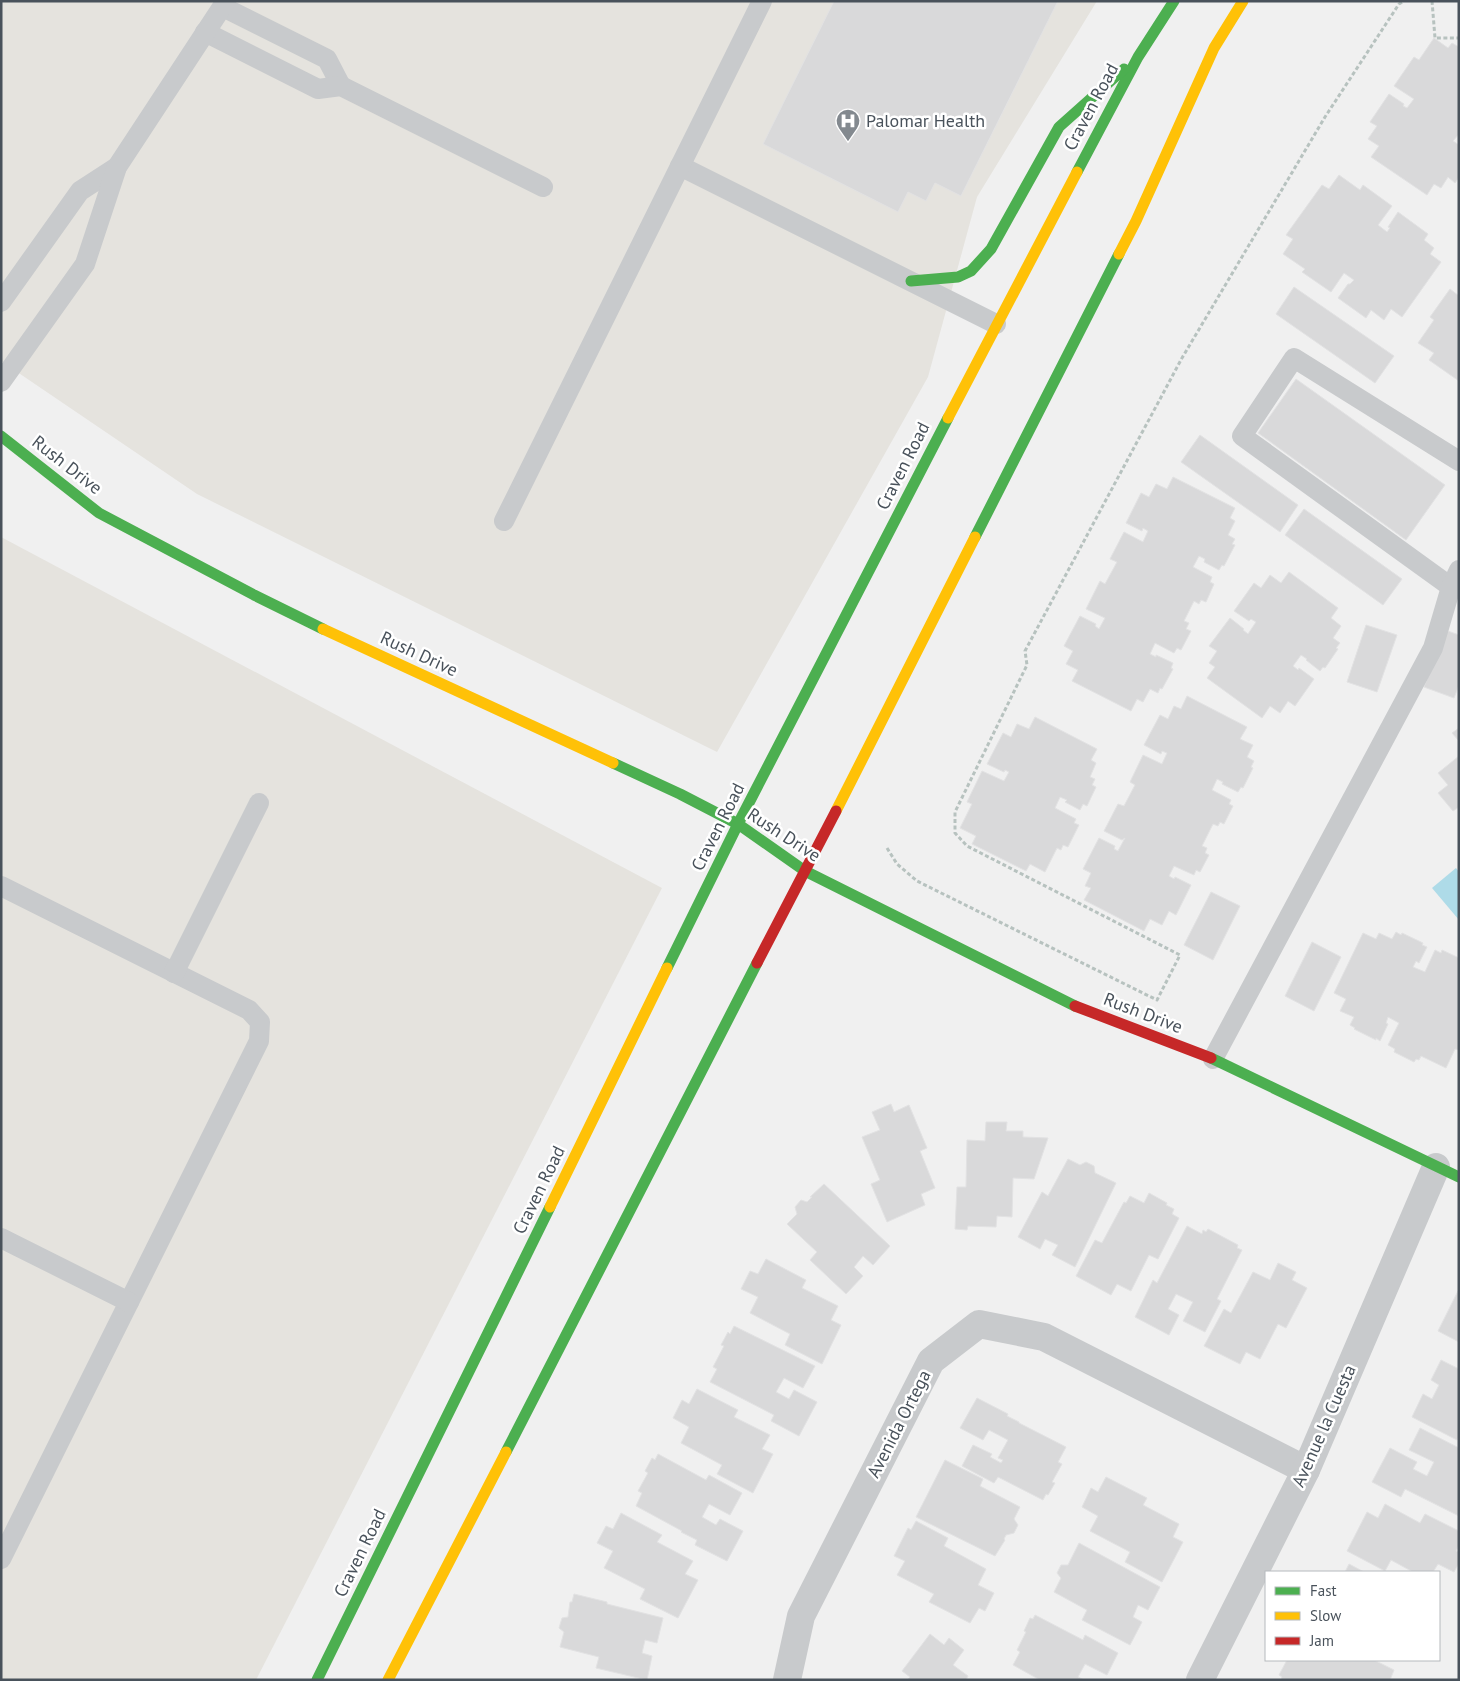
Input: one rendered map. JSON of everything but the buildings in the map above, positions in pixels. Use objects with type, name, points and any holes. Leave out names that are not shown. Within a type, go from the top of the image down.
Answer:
[{"type":"main road","name":"Craven Road","points":[[317,1680],[738,824],[996,324],[1138,57],[1174,1]]},
{"type":"main road","points":[[388,1680],[805,871],[1136,221],[1214,48],[1243,1]]},
{"type":"main road","points":[[911,281],[958,277],[971,272],[991,249],[1059,127],[1138,57]]},
{"type":"main road","name":"Rush Drive","points":[[1,436],[99,513],[254,595],[357,645],[680,794],[738,824],[805,871],[1078,1007],[1213,1059],[1447,1172]]},
{"type":"street","name":"Avenue la Cuesta","points":[[1200,1680],[1306,1470],[1447,1172]]},
{"type":"street","name":"Avenida Ortega","points":[[787,1680],[801,1616],[931,1361],[979,1324],[1044,1337],[1306,1470]]},
{"type":"lane","points":[[504,521],[762,1]]},
{"type":"lane","points":[[1,382],[85,264],[117,167],[225,4],[327,59],[341,86]]},
{"type":"lane","points":[[205,32],[318,89],[341,86],[543,187]]},
{"type":"lane","points":[[680,166],[996,324]]},
{"type":"lane","points":[[1,302],[80,191],[117,167]]},
{"type":"lane","points":[[1213,1059],[1433,648],[1455,578],[1242,436],[1294,358],[1459,461]]},
{"type":"lane","points":[[174,973],[259,804]]},
{"type":"lane","points":[[1,886],[249,1010],[260,1022],[259,1041],[1,1559]]},
{"type":"lane","points":[[1,1238],[129,1302]]},
{"type":"path","points":[[887,848],[896,864],[917,881],[1158,1000],[1180,955],[967,846],[955,833],[955,812],[1027,665],[1025,650],[1182,358],[1325,117],[1399,4],[1404,1]]},
{"type":"path","points":[[1432,1],[1435,38],[1459,38]]},
{"type":"shaded area","points":[[1,1],[1097,1],[977,197],[928,377],[717,752],[197,494],[1,361]]},
{"type":"shaded area","points":[[1,537],[662,888],[256,1680],[1,1680]]},
{"type":"water","points":[[1456,868],[1459,872],[1459,920],[1432,888]]},
{"type":"traffic: fast","points":[[1077,172],[1138,57],[1174,1]]},
{"type":"traffic: fast","points":[[911,281],[958,277],[971,271],[991,249],[1059,127],[1124,69]]},
{"type":"traffic: fast","points":[[975,537],[1119,254]]},
{"type":"traffic: fast","points":[[667,968],[738,824],[948,418]]},
{"type":"traffic: fast","points":[[1,436],[99,513],[254,595],[323,629]]},
{"type":"traffic: fast","points":[[613,763],[680,794],[738,824],[805,871],[1075,1006]]},
{"type":"traffic: fast","points":[[506,1452],[757,963]]},
{"type":"traffic: fast","points":[[1211,1058],[1459,1177]]},
{"type":"traffic: fast","points":[[317,1680],[550,1207]]},
{"type":"traffic: slow","points":[[1119,254],[1136,221],[1214,48],[1243,1]]},
{"type":"traffic: slow","points":[[948,418],[1077,172]]},
{"type":"traffic: slow","points":[[836,811],[975,537]]},
{"type":"traffic: slow","points":[[323,629],[613,763]]},
{"type":"traffic: slow","points":[[550,1207],[667,968]]},
{"type":"traffic: slow","points":[[388,1680],[506,1452]]},
{"type":"traffic: jam","points":[[757,963],[836,811]]},
{"type":"traffic: jam","points":[[1075,1006],[1211,1058]]},
{"type":"place","name":"Palomar Health","points":[[848,142]]}]
